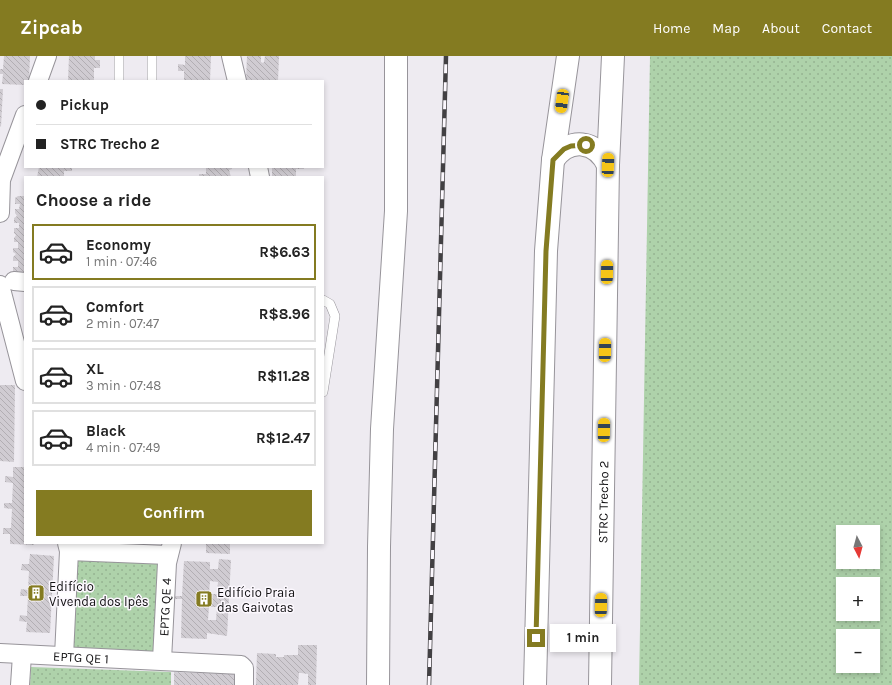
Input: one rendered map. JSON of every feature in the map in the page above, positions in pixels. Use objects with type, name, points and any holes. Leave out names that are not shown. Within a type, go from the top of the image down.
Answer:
[{"type":"main road","points":[[378,685],[382,429],[396,211],[396,56]]},
{"type":"main road","points":[[535,685],[546,251],[553,160],[568,56]]},
{"type":"main road","name":"STRC Trecho 2","points":[[600,685],[608,165],[613,56]]},
{"type":"main road","points":[[553,160],[564,149],[571,146],[586,145],[600,152],[608,165]]},
{"type":"street","points":[[38,80],[47,56]]},
{"type":"street","points":[[231,56],[237,80]]},
{"type":"street","points":[[0,213],[1,180],[24,118]]},
{"type":"street","points":[[13,282],[24,373]]},
{"type":"street","name":"EPTG QE 4","points":[[64,656],[68,547],[170,549],[162,660]]},
{"type":"street","name":"EPTG QE 1","points":[[0,653],[241,664],[244,668],[244,685]]},
{"type":"street","points":[[20,685],[22,655]]},
{"type":"lane","points":[[119,56],[119,80]]},
{"type":"lane","points":[[152,56],[152,80]]},
{"type":"lane","points":[[324,301],[330,304],[335,316],[324,386]]},
{"type":"green space","points":[[650,56],[892,56],[892,685],[639,685]]},
{"type":"green space","points":[[74,555],[163,559],[158,655],[69,650]]},
{"type":"green space","points":[[31,667],[171,672],[171,685],[30,685]]},
{"type":"building","points":[[4,56],[30,56],[29,80],[24,80],[24,85],[2,84],[3,74],[0,74],[0,69],[3,69]]},
{"type":"building","points":[[69,56],[95,56],[95,60],[100,60],[100,68],[94,68],[94,80],[68,80]]},
{"type":"building","points":[[185,56],[211,56],[210,80],[184,80],[184,71],[178,71],[178,64],[185,65]]},
{"type":"building","points":[[247,56],[261,56],[261,62],[263,63],[265,56],[279,56],[278,80],[246,80]]},
{"type":"building","points":[[0,89],[3,89],[1,127],[0,126]]},
{"type":"building","points":[[39,168],[72,168],[72,171],[64,171],[64,176],[37,176]]},
{"type":"building","points":[[206,168],[232,168],[229,170],[231,176],[199,176],[199,174],[206,174]]},
{"type":"building","points":[[272,168],[304,168],[296,169],[296,176],[272,176]]},
{"type":"building","points":[[18,196],[24,196],[24,274],[13,272],[13,267],[18,267],[18,261],[13,261],[13,257],[16,254],[13,252],[13,248],[18,248],[18,242],[14,242],[16,235],[14,233],[14,228],[19,228],[19,223],[14,223],[14,218],[17,216],[15,209],[19,209],[20,204],[15,204],[15,198]]},
{"type":"building","points":[[0,385],[15,385],[14,462],[0,461]]},
{"type":"building","points":[[13,467],[24,467],[24,544],[34,545],[10,544],[10,534],[3,534],[3,528],[11,528],[12,509],[4,508],[4,503],[12,503],[13,483],[5,482],[5,476],[13,477]]},
{"type":"building","points":[[206,544],[230,544],[230,554],[206,553]]},
{"type":"building","name":"Edifício Vivenda dos Ipês","points":[[30,554],[54,556],[50,633],[26,632],[27,622],[19,621],[20,615],[27,616],[28,596],[20,596],[21,589],[28,590],[29,571],[21,570],[22,564],[29,564]]},
{"type":"building","name":"Edifício Praia das Gaivotas","points":[[219,559],[231,560],[227,636],[207,633],[207,639],[181,638],[182,599],[175,599],[175,596],[182,596],[184,561],[210,562],[210,569],[218,569]],"holes":[[[210,581],[218,582],[217,594],[209,594]],[[209,607],[217,607],[216,620],[208,620]]]},
{"type":"building","points":[[298,645],[317,645],[316,685],[308,685],[308,674],[299,673],[298,685],[256,685],[257,653],[276,654],[276,657],[284,657],[284,655],[298,655]]},
{"type":"building","points":[[174,672],[234,674],[234,685],[174,685]]},
{"type":"railway","points":[[429,685],[446,56]]},
{"type":"place","name":"Edifício Vivenda dos Ipês","points":[[36,593]]},
{"type":"place","name":"Edifício Praia das Gaivotas","points":[[204,599]]},
{"type":"route","points":[[536,638],[546,251],[553,160],[557,154],[564,149],[578,144],[586,145]]}]
